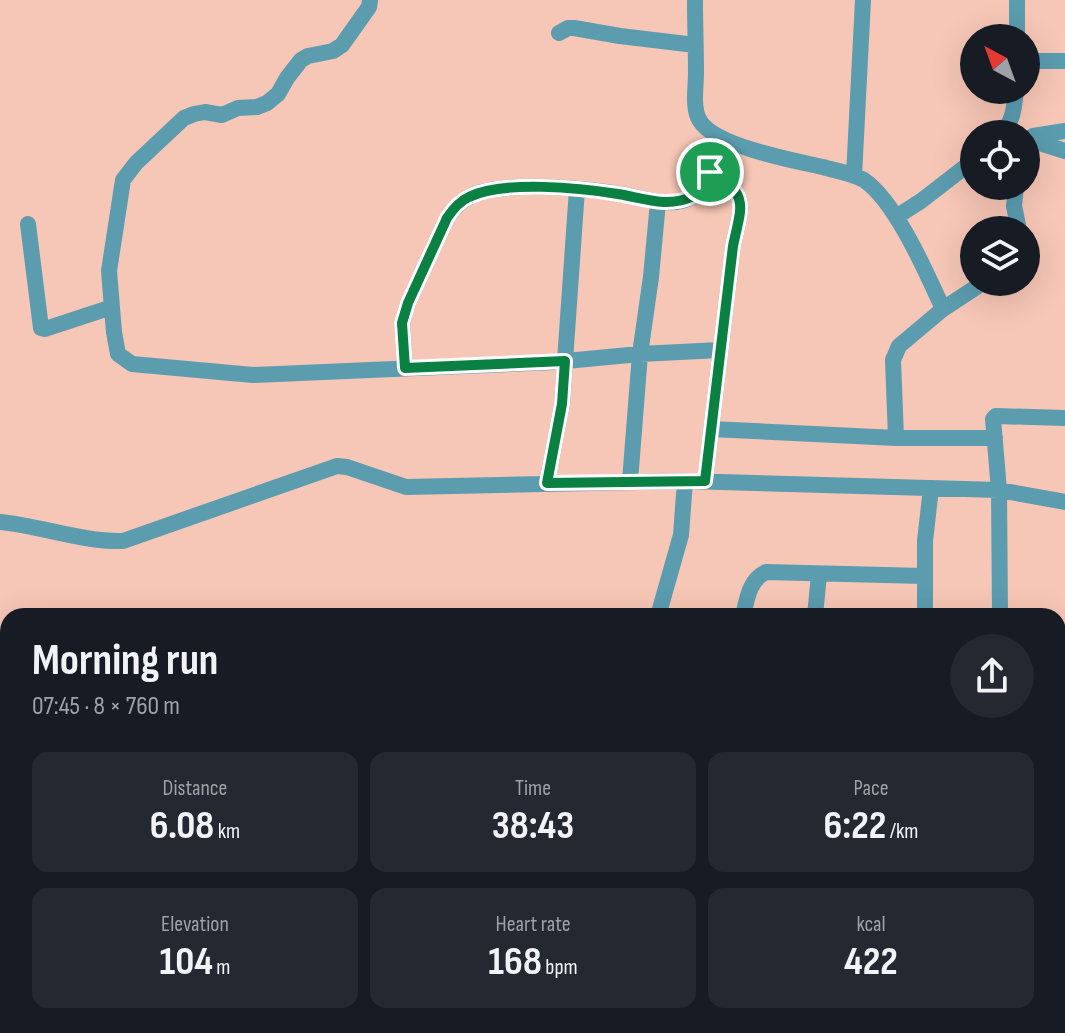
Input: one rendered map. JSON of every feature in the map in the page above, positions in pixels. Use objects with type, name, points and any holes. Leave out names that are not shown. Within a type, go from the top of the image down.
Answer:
[{"type":"street","points":[[370,0],[369,7],[342,45],[333,51],[301,60],[273,100],[222,115],[205,112],[184,118],[136,163],[123,180],[109,271],[118,354],[132,364],[253,375],[565,361],[720,350]]},
{"type":"street","points":[[695,0],[698,120],[720,137],[864,180],[896,217],[943,309]]},
{"type":"street","points":[[854,176],[863,0]]},
{"type":"street","points":[[1017,0],[1017,24]]},
{"type":"street","points":[[559,33],[574,28],[695,45]]},
{"type":"street","points":[[1040,61],[1065,61]]},
{"type":"street","points":[[1040,134],[1065,131]]},
{"type":"street","points":[[405,368],[402,323],[408,303],[447,218],[466,198],[478,193],[525,186],[609,192],[658,202],[677,202],[695,195],[705,183],[720,137]]},
{"type":"street","points":[[1040,143],[1065,151]]},
{"type":"street","points":[[896,217],[960,171]]},
{"type":"street","points":[[705,481],[740,200],[732,186],[710,172]]},
{"type":"street","points":[[547,483],[562,404],[577,189]]},
{"type":"street","points":[[630,481],[640,354],[658,202]]},
{"type":"street","points":[[28,224],[37,308],[43,329],[112,307]]},
{"type":"street","points":[[896,438],[895,353],[899,346],[963,296]]},
{"type":"street","points":[[1000,608],[999,490],[993,419],[996,416],[1065,418]]},
{"type":"street","points":[[711,429],[896,438],[995,438]]},
{"type":"street","points":[[0,522],[101,542],[123,541],[337,466],[406,487],[705,481],[999,490],[1065,502]]},
{"type":"street","points":[[664,608],[681,535],[685,481]]},
{"type":"street","points":[[925,608],[925,541],[931,488]]},
{"type":"street","points":[[745,608],[758,576],[766,572],[924,576]]},
{"type":"street","points":[[816,608],[819,574]]},
{"type":"route","points":[[710,172],[737,192],[740,212],[733,246],[705,481],[547,483],[562,404],[565,361],[405,368],[402,323],[408,303],[447,218],[466,198],[478,193],[525,186],[587,190],[658,202],[677,202],[695,195],[710,172]]}]
